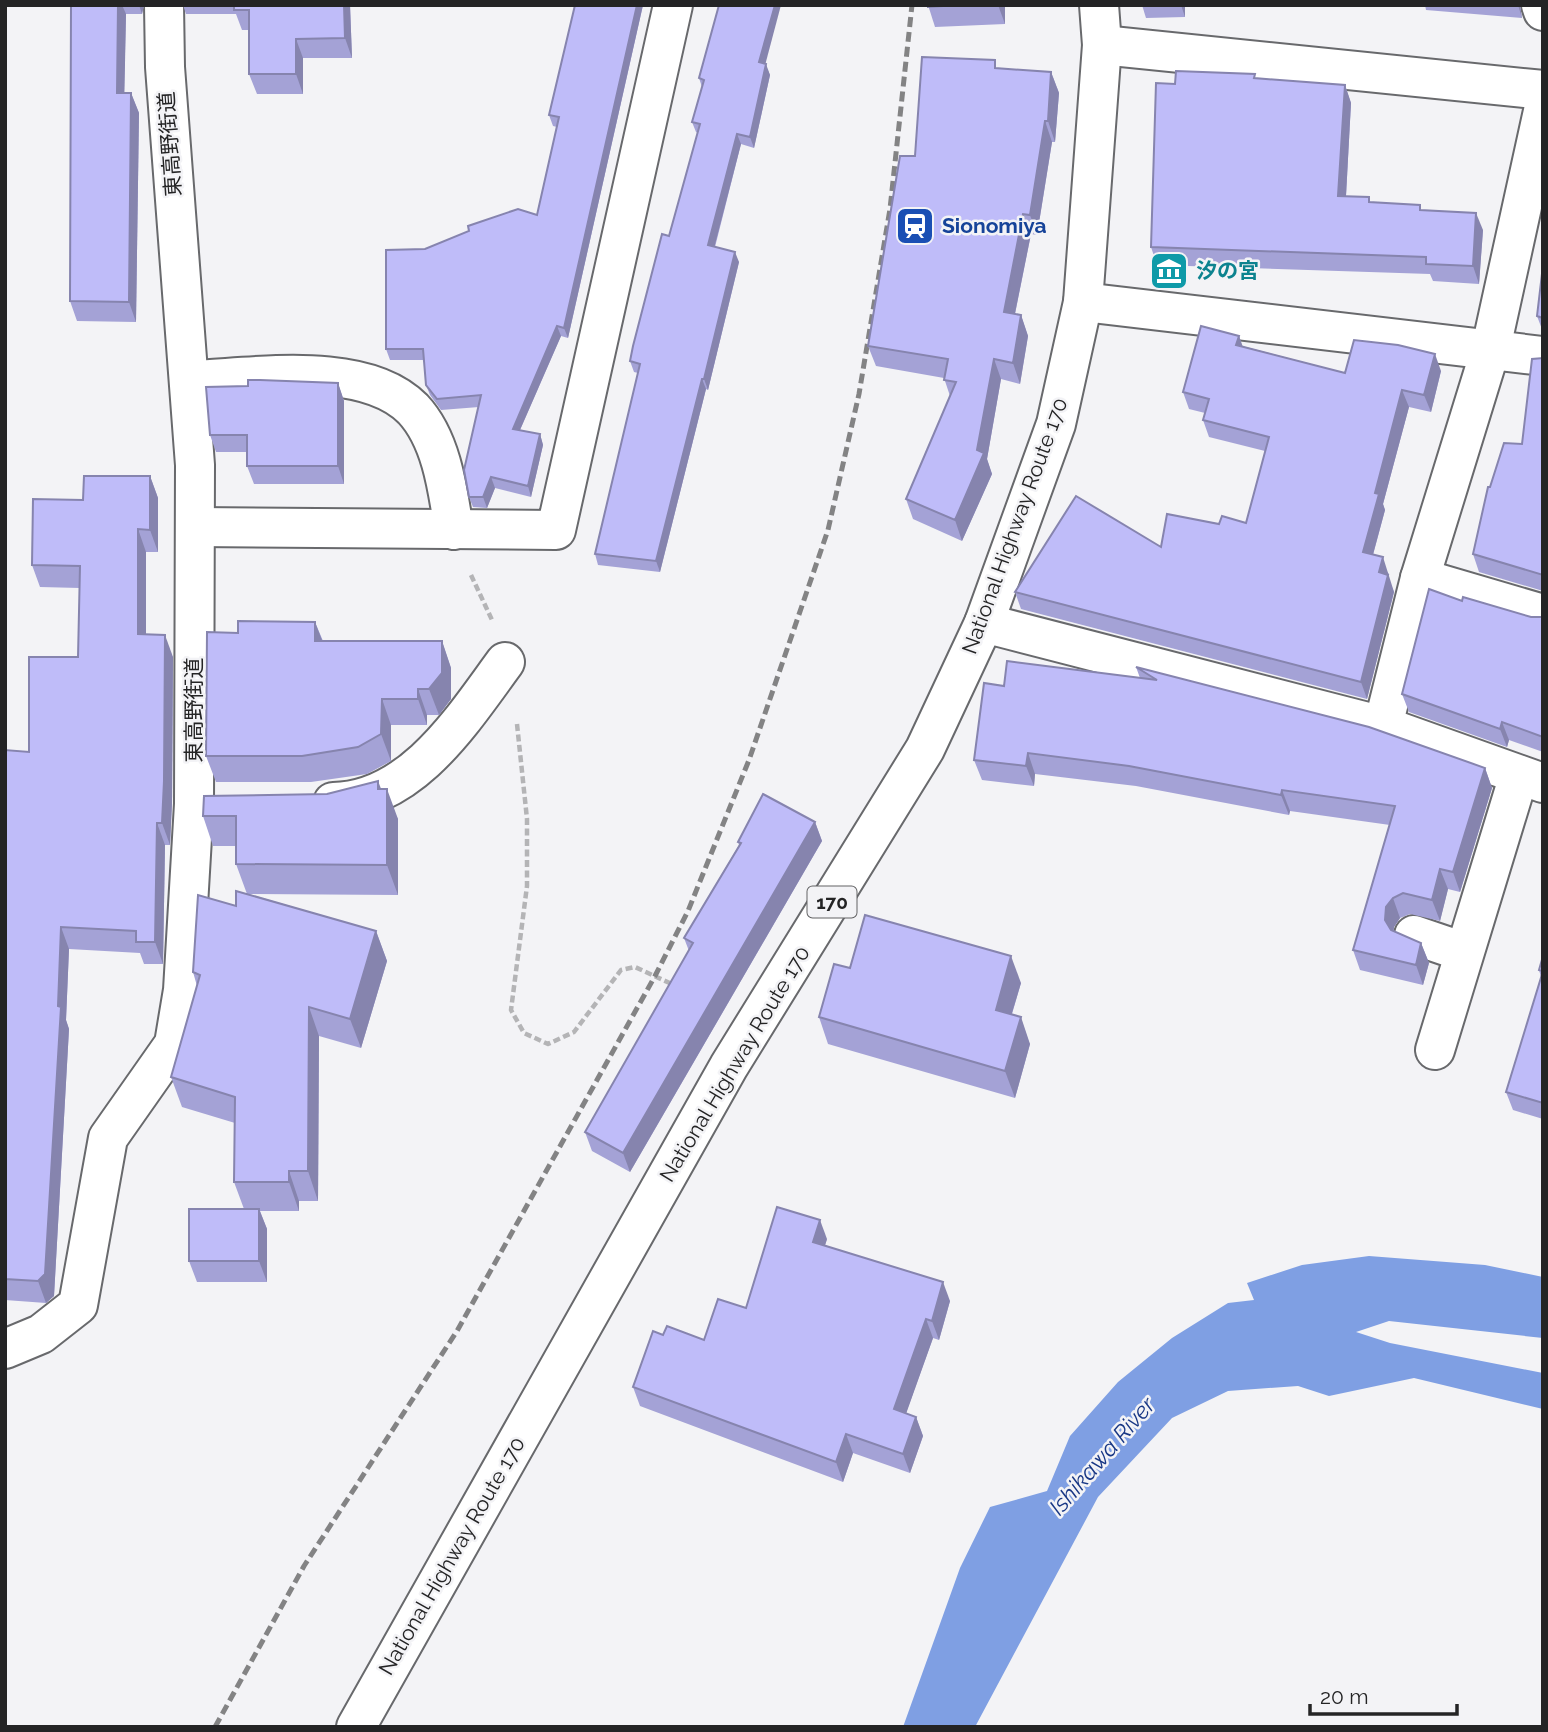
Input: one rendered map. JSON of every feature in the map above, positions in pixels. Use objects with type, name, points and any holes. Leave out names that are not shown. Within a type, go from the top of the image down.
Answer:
[{"type":"main road","name":"東高野街道","points":[[5,1349],[41,1334],[78,1305],[108,1138],[174,1044],[183,990],[194,804],[195,527],[190,380],[166,81],[164,5]]},
{"type":"main road","points":[[195,527],[556,530],[673,5]]},
{"type":"main road","name":"National Highway Route 170","points":[[356,1727],[729,1066],[925,749],[984,623],[1056,424],[1083,302],[1102,45],[1099,5]]},
{"type":"main road","points":[[1541,5],[1543,11]]},
{"type":"main road","points":[[1102,45],[1543,90]]},
{"type":"main road","points":[[1383,726],[1420,578],[1491,348],[1543,111]]},
{"type":"main road","points":[[1083,302],[1543,356]]},
{"type":"main road","points":[[190,380],[316,376],[359,380],[387,393],[412,409],[430,435],[441,466],[454,530]]},
{"type":"main road","points":[[1420,578],[1543,614]]},
{"type":"main road","points":[[984,623],[1383,726],[1531,779],[1464,952],[1435,1050]]},
{"type":"main road","points":[[305,803],[346,802],[377,794],[414,770],[454,731],[505,662]]},
{"type":"main road","points":[[194,804],[236,804]]},
{"type":"main road","points":[[1413,935],[1464,952]]},
{"type":"path","points":[[454,530],[459,555],[483,596],[505,662],[521,746],[527,819],[527,886],[511,1010],[524,1033],[548,1044],[574,1032],[621,970],[635,967],[680,988]]},
{"type":"water","name":"Ishikawa River","points":[[1369,1256],[1485,1265],[1543,1277],[1543,1338],[1389,1321],[1356,1332],[1390,1343],[1543,1373],[1543,1409],[1414,1378],[1329,1396],[1298,1386],[1228,1391],[1172,1418],[1098,1497],[975,1727],[903,1727],[960,1568],[990,1507],[1047,1491],[1070,1436],[1118,1382],[1172,1338],[1228,1303],[1254,1300],[1247,1283],[1302,1265]]},
{"type":"building","points":[[71,5],[118,5],[117,93],[131,93],[129,302],[70,301]]},
{"type":"building","points":[[234,5],[344,5],[345,38],[296,39],[296,74],[249,74],[249,10],[234,10]]},
{"type":"building","points":[[575,5],[637,5],[564,328],[557,326],[513,429],[540,434],[528,486],[491,477],[483,497],[469,497],[464,470],[481,395],[437,399],[426,385],[423,349],[386,349],[386,250],[425,249],[469,231],[468,226],[518,209],[537,215],[559,117],[549,115]]},
{"type":"building","points":[[719,5],[775,5],[759,62],[766,64],[750,137],[737,134],[708,245],[735,252],[656,561],[595,554],[640,364],[630,361],[633,346],[662,234],[669,236],[700,124],[692,122],[704,80],[699,78]]},
{"type":"building","points":[[928,5],[959,5],[928,7]]},
{"type":"building","points":[[922,57],[995,60],[995,68],[1051,72],[1048,121],[1045,121],[1030,215],[1023,214],[1004,312],[1021,315],[1013,363],[994,359],[977,450],[984,453],[955,520],[906,499],[956,382],[944,380],[948,359],[868,346],[900,156],[915,156]]},
{"type":"building","points":[[1176,71],[1255,74],[1254,78],[1345,85],[1338,196],[1369,197],[1369,202],[1420,205],[1420,210],[1476,213],[1473,266],[1426,264],[1426,257],[1151,247],[1156,83],[1175,84]]},
{"type":"building","points":[[1543,265],[1543,318],[1537,316]]},
{"type":"building","points":[[1201,326],[1239,336],[1236,345],[1345,373],[1354,340],[1398,345],[1435,354],[1424,395],[1402,390],[1375,493],[1379,494],[1363,552],[1383,557],[1379,572],[1388,575],[1361,682],[1015,592],[1076,496],[1161,547],[1167,514],[1219,524],[1222,516],[1246,523],[1269,437],[1203,420],[1209,399],[1183,392]]},
{"type":"building","points":[[1543,358],[1543,575],[1473,554],[1488,487],[1504,443],[1522,444],[1532,359]]},
{"type":"building","points":[[248,380],[338,383],[338,466],[247,466],[247,435],[210,435],[206,387],[248,386]]},
{"type":"building","points":[[84,476],[150,476],[150,530],[138,529],[138,634],[165,635],[164,781],[162,823],[157,823],[155,942],[136,942],[136,931],[61,927],[58,1006],[61,1007],[45,1274],[38,1281],[5,1279],[5,750],[29,752],[29,657],[78,657],[80,566],[32,565],[33,499],[83,500]]},
{"type":"building","points":[[1429,589],[1462,601],[1463,597],[1531,617],[1543,617],[1543,737],[1502,722],[1500,729],[1402,694]]},
{"type":"building","points":[[238,621],[315,622],[315,641],[442,641],[442,673],[429,689],[418,689],[418,699],[382,699],[381,734],[358,747],[302,756],[206,756],[207,632],[238,633]]},
{"type":"building","points":[[1007,661],[1157,680],[1136,667],[1369,727],[1485,768],[1453,872],[1440,869],[1432,900],[1403,893],[1393,898],[1386,907],[1385,920],[1391,930],[1421,943],[1416,965],[1353,950],[1395,806],[1282,790],[1281,795],[1129,766],[1028,753],[1026,766],[974,760],[984,683],[1004,686]]},
{"type":"building","points":[[378,781],[378,789],[387,789],[387,865],[236,864],[236,816],[203,816],[204,796],[327,794]]},
{"type":"building","points":[[763,794],[815,822],[623,1153],[585,1132],[693,943],[684,938],[741,843],[738,842]]},
{"type":"building","points":[[236,891],[376,931],[350,1019],[309,1007],[308,1171],[289,1171],[289,1182],[234,1182],[235,1097],[171,1077],[200,975],[193,972],[198,895],[236,906]]},
{"type":"building","points":[[865,915],[1011,956],[996,1010],[1021,1017],[1005,1071],[819,1017],[834,964],[850,968]]},
{"type":"building","points":[[1543,971],[1543,1103],[1506,1092]]},
{"type":"building","points":[[777,1207],[820,1220],[813,1242],[943,1282],[932,1321],[926,1319],[894,1409],[916,1417],[903,1454],[846,1434],[836,1462],[633,1387],[653,1331],[663,1335],[667,1326],[704,1340],[718,1299],[746,1308]]},
{"type":"building","points":[[189,1209],[259,1209],[259,1261],[189,1261]]},
{"type":"railway","points":[[215,1727],[304,1566],[457,1331],[655,976],[688,911],[749,760],[828,530],[859,394],[890,209],[912,5]]},
{"type":"place","name":"Sionomiya","points":[[915,226]]},
{"type":"place","name":"汐の宮","points":[[1169,271]]}]
